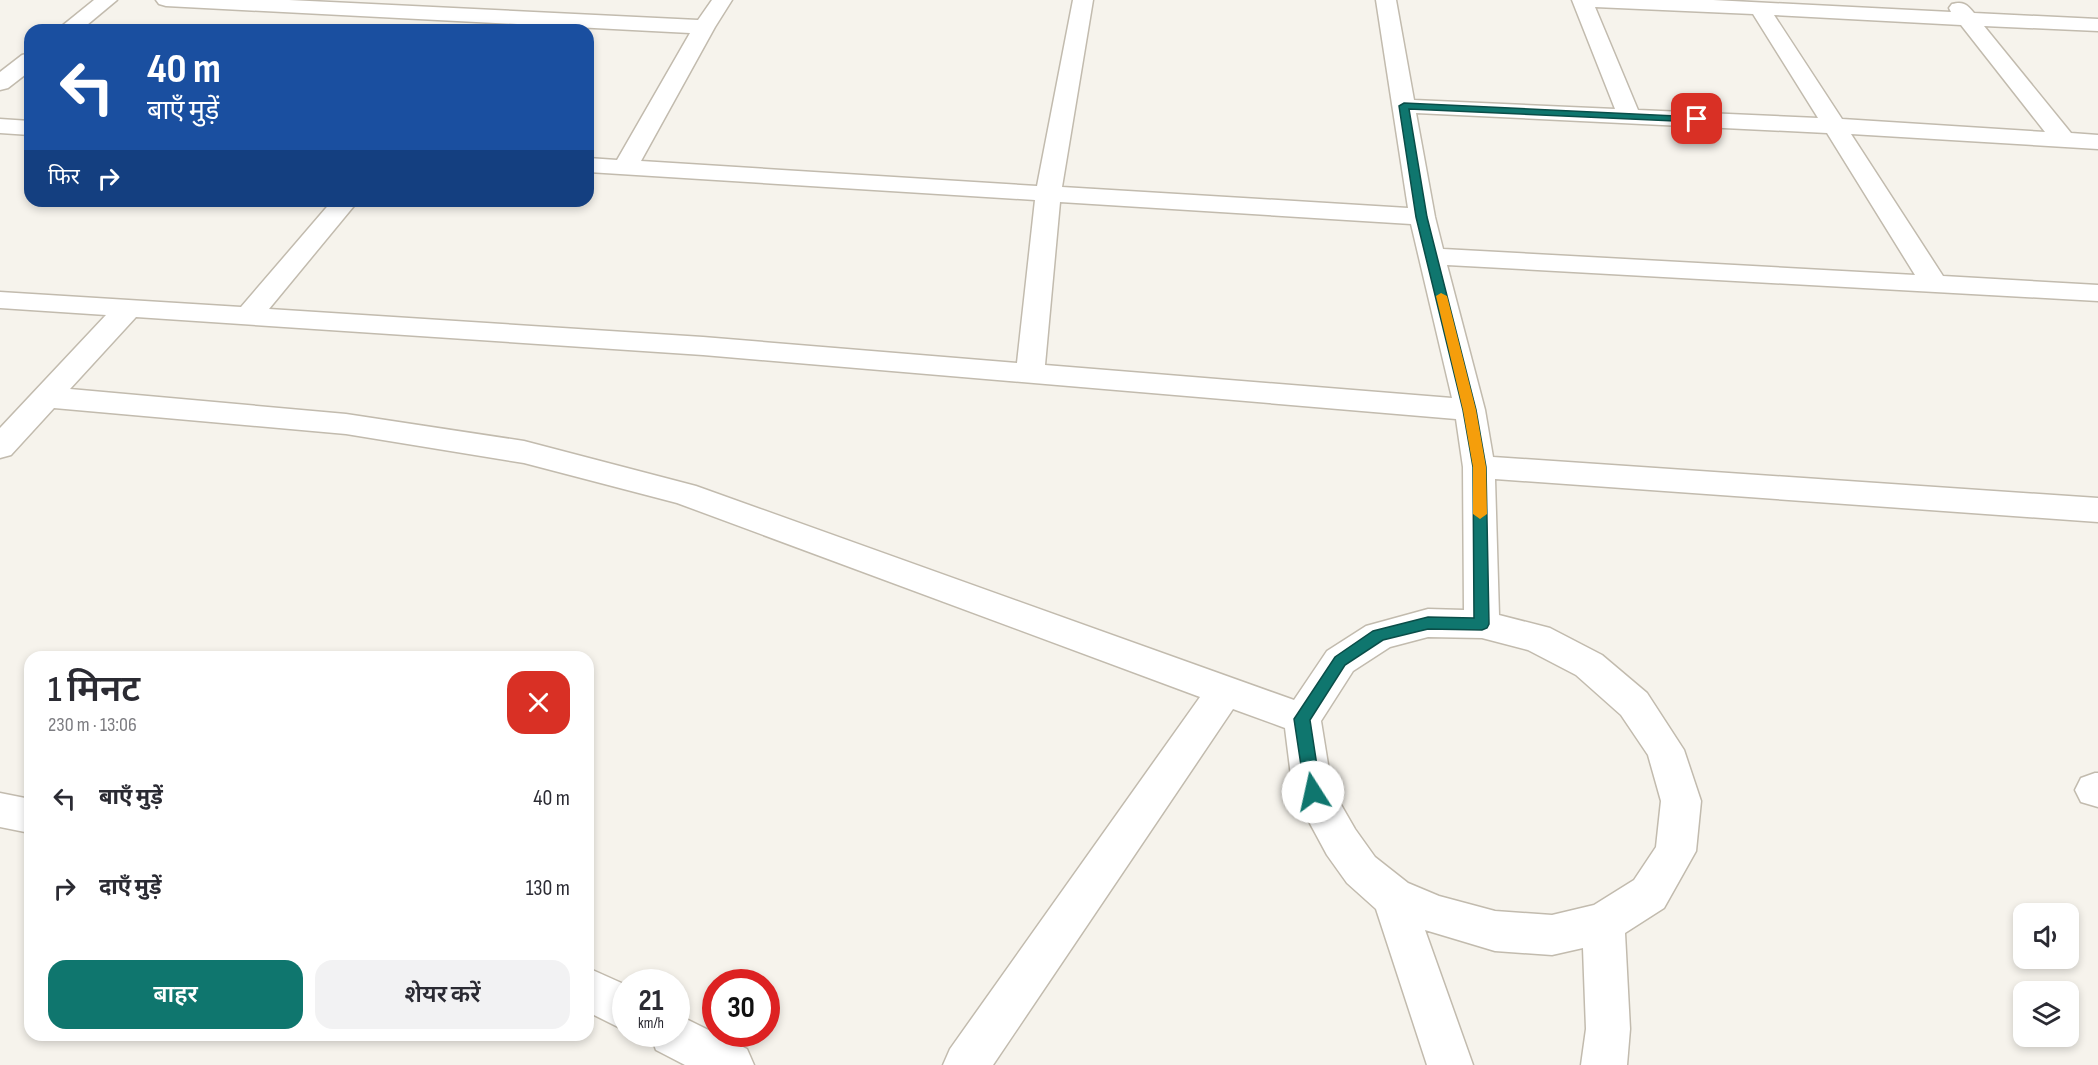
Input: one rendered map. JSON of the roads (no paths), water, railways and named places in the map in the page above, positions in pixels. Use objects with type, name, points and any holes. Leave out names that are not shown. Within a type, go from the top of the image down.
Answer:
[{"type":"street","points":[[76,24],[107,0]]},
{"type":"street","points":[[166,0],[502,15],[704,27]]},
{"type":"street","points":[[625,167],[704,27],[722,0]]},
{"type":"street","points":[[1030,373],[1048,195],[1083,0]]},
{"type":"street","points":[[1386,0],[1422,217],[1470,410],[1479,467],[1482,624]]},
{"type":"street","points":[[1629,116],[1584,0],[2098,25]]},
{"type":"street","points":[[1952,0],[2064,140]]},
{"type":"street","points":[[1760,9],[1934,284]]},
{"type":"street","points":[[0,83],[24,65]]},
{"type":"street","points":[[1404,106],[1833,126],[2098,142]]},
{"type":"street","points":[[0,126],[24,128]]},
{"type":"street","points":[[594,165],[1422,217]]},
{"type":"street","points":[[248,316],[340,207]]},
{"type":"street","points":[[1431,256],[2098,293]]},
{"type":"street","points":[[0,300],[704,346],[1470,410]]},
{"type":"street","points":[[0,447],[129,308]]},
{"type":"street","points":[[46,396],[346,424],[535,455],[685,494],[1302,719]]},
{"type":"street","points":[[1479,467],[2098,510]]},
{"type":"street","points":[[1428,623],[1482,624],[1537,638],[1589,665],[1634,704],[1665,750],[1681,801],[1676,850],[1648,894],[1603,923],[1552,935],[1495,932],[1438,915],[1393,897],[1361,870],[1341,842],[1313,792],[1302,719],[1340,661],[1379,636],[1428,623]]},
{"type":"street","points":[[966,1065],[1224,691]]},
{"type":"street","points":[[0,810],[24,815]]},
{"type":"street","points":[[1393,897],[1450,1065]]},
{"type":"street","points":[[1603,923],[1608,1029],[1604,1065]]},
{"type":"street","points":[[594,991],[612,1001]]},
{"type":"street","points":[[690,1043],[731,1065]]}]
